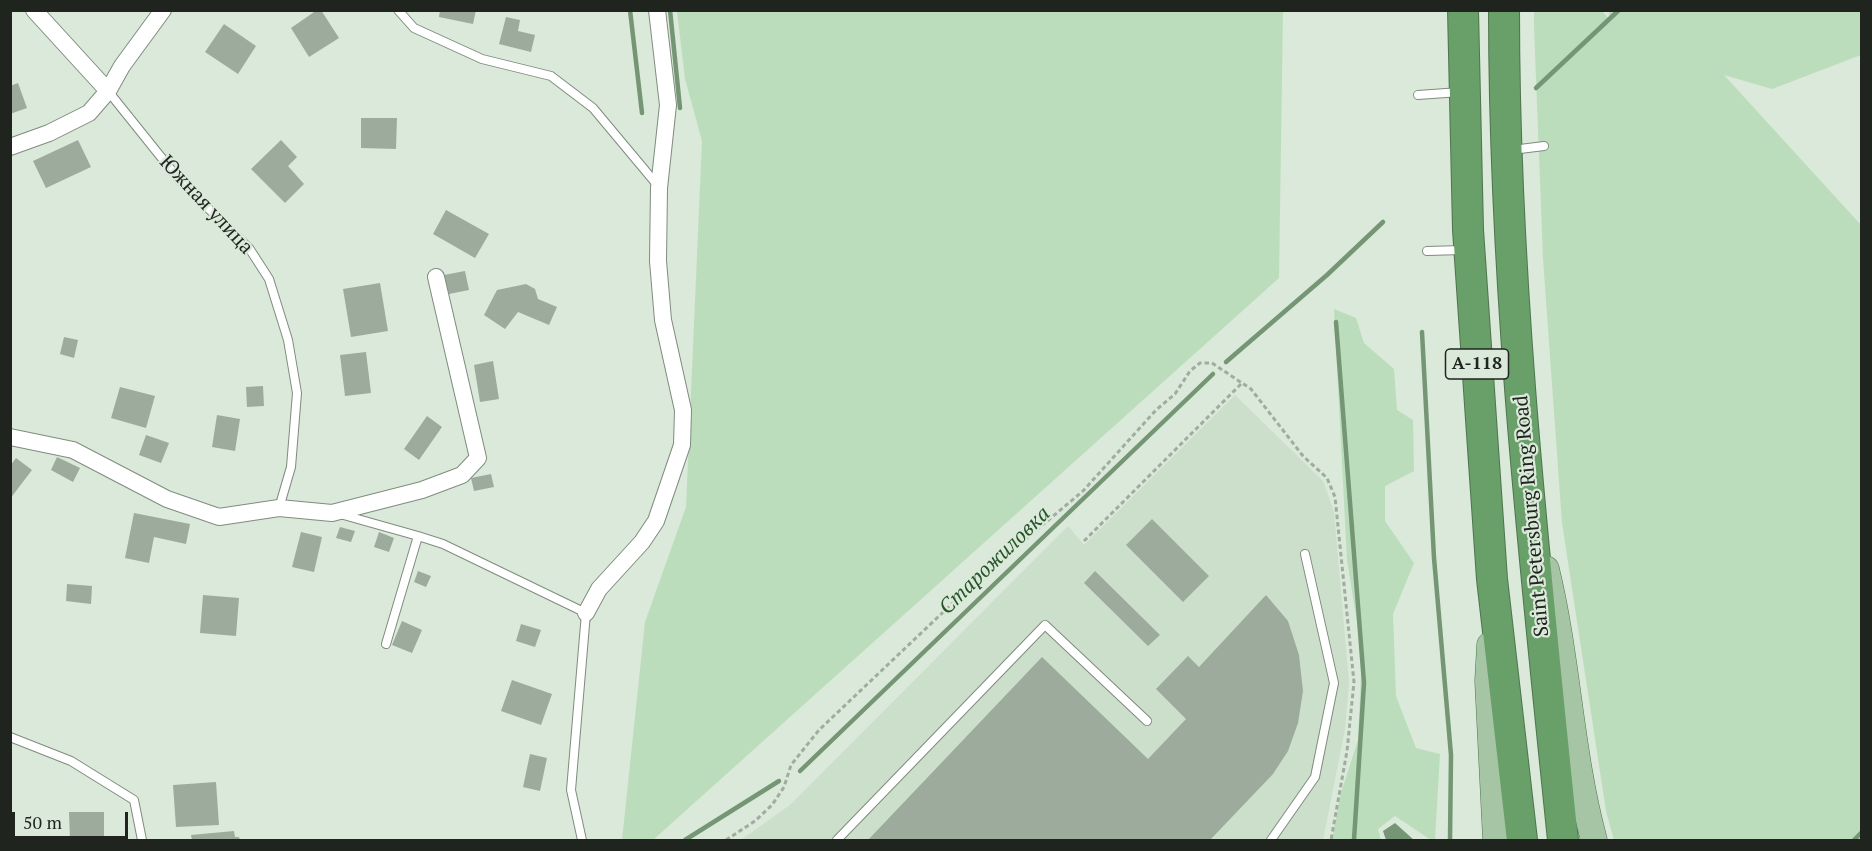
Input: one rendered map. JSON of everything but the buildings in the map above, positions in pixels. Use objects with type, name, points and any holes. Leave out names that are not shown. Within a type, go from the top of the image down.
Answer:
[{"type":"highway","name":"А-118","points":[[1463,10],[1470,250],[1492,579],[1522,840]]},
{"type":"highway","name":"Saint Petersburg Ring Road","points":[[1504,10],[1506,151],[1528,495],[1563,840]]},
{"type":"main road","points":[[1528,495],[1555,607],[1568,704],[1594,840]]},
{"type":"main road","points":[[1492,579],[1488,681],[1496,840]]},
{"type":"street","name":"Южная улица","points":[[34,10],[108,91]]},
{"type":"street","points":[[10,147],[49,133],[89,113],[108,91],[122,66],[163,10]]},
{"type":"street","points":[[586,613],[599,588],[642,542],[656,521],[682,445],[683,410],[663,320],[658,261],[659,188],[668,105],[657,10]]},
{"type":"street","points":[[10,437],[73,450],[167,499],[219,517],[279,508],[332,513],[422,490],[462,475],[478,458],[436,277]]},
{"type":"lane","points":[[398,10],[414,28],[482,59],[551,76],[593,108],[659,188]]},
{"type":"lane","name":"Южная улица","points":[[108,91],[181,182],[249,248],[270,279],[288,340],[297,393],[291,467],[279,508]]},
{"type":"lane","points":[[1418,95],[1464,92]]},
{"type":"lane","points":[[1506,151],[1544,146]]},
{"type":"lane","points":[[1427,251],[1470,250]]},
{"type":"lane","points":[[332,513],[443,544],[586,613],[571,789],[582,840]]},
{"type":"lane","points":[[386,644],[418,536]]},
{"type":"lane","points":[[1271,840],[1315,777],[1334,682],[1305,554]]},
{"type":"lane","points":[[837,840],[1045,625],[1147,721]]},
{"type":"lane","points":[[10,737],[71,761],[134,800],[142,840]]},
{"type":"path","points":[[726,840],[754,821],[772,805],[784,787],[791,765],[819,730],[977,580],[1083,491],[1156,410],[1175,394],[1190,371],[1200,363],[1212,363],[1251,389],[1303,456],[1327,478],[1335,497],[1354,682],[1347,751],[1331,840]]},
{"type":"path","points":[[1084,541],[1241,384]]},
{"type":"shaded area","points":[[1609,10],[1861,11],[1861,55],[1772,89],[1724,75],[1861,225],[1861,840],[1614,840],[1606,811],[1562,523],[1543,259],[1534,26],[1534,11],[1602,11],[1609,19]]},
{"type":"shaded area","points":[[677,11],[1283,11],[1279,278],[653,840],[622,840],[645,622],[686,507],[702,141],[685,79]]},
{"type":"shaded area","points":[[1334,309],[1356,318],[1364,343],[1394,369],[1397,410],[1413,420],[1414,471],[1385,486],[1385,521],[1414,563],[1393,614],[1396,696],[1416,748],[1440,754],[1435,840],[1431,840],[1395,816],[1378,829],[1381,840],[1332,840],[1341,793],[1358,740],[1362,654],[1347,560]]},
{"type":"shaded area","points":[[1235,395],[1323,481],[1334,512],[1349,682],[1345,729],[1323,840],[741,840],[790,805],[1068,526],[1084,545]]},
{"type":"shaded area","points":[[1395,823],[1414,840],[1386,840],[1383,831]]},
{"type":"waterway","points":[[630,10],[642,113]]},
{"type":"waterway","points":[[670,10],[680,108]]},
{"type":"waterway","name":"Старожиловка","points":[[1536,88],[1619,10]]},
{"type":"waterway","name":"Старожиловка","points":[[1226,362],[1327,275],[1383,222]]},
{"type":"waterway","points":[[1336,322],[1364,683],[1354,840]]},
{"type":"waterway","points":[[1422,332],[1434,558],[1451,755],[1450,840]]},
{"type":"waterway","name":"Старожиловка","points":[[800,771],[1213,374]]},
{"type":"waterway","name":"Старожиловка","points":[[685,840],[779,781]]},
{"type":"waterway","points":[[1854,840],[1862,832]]}]
